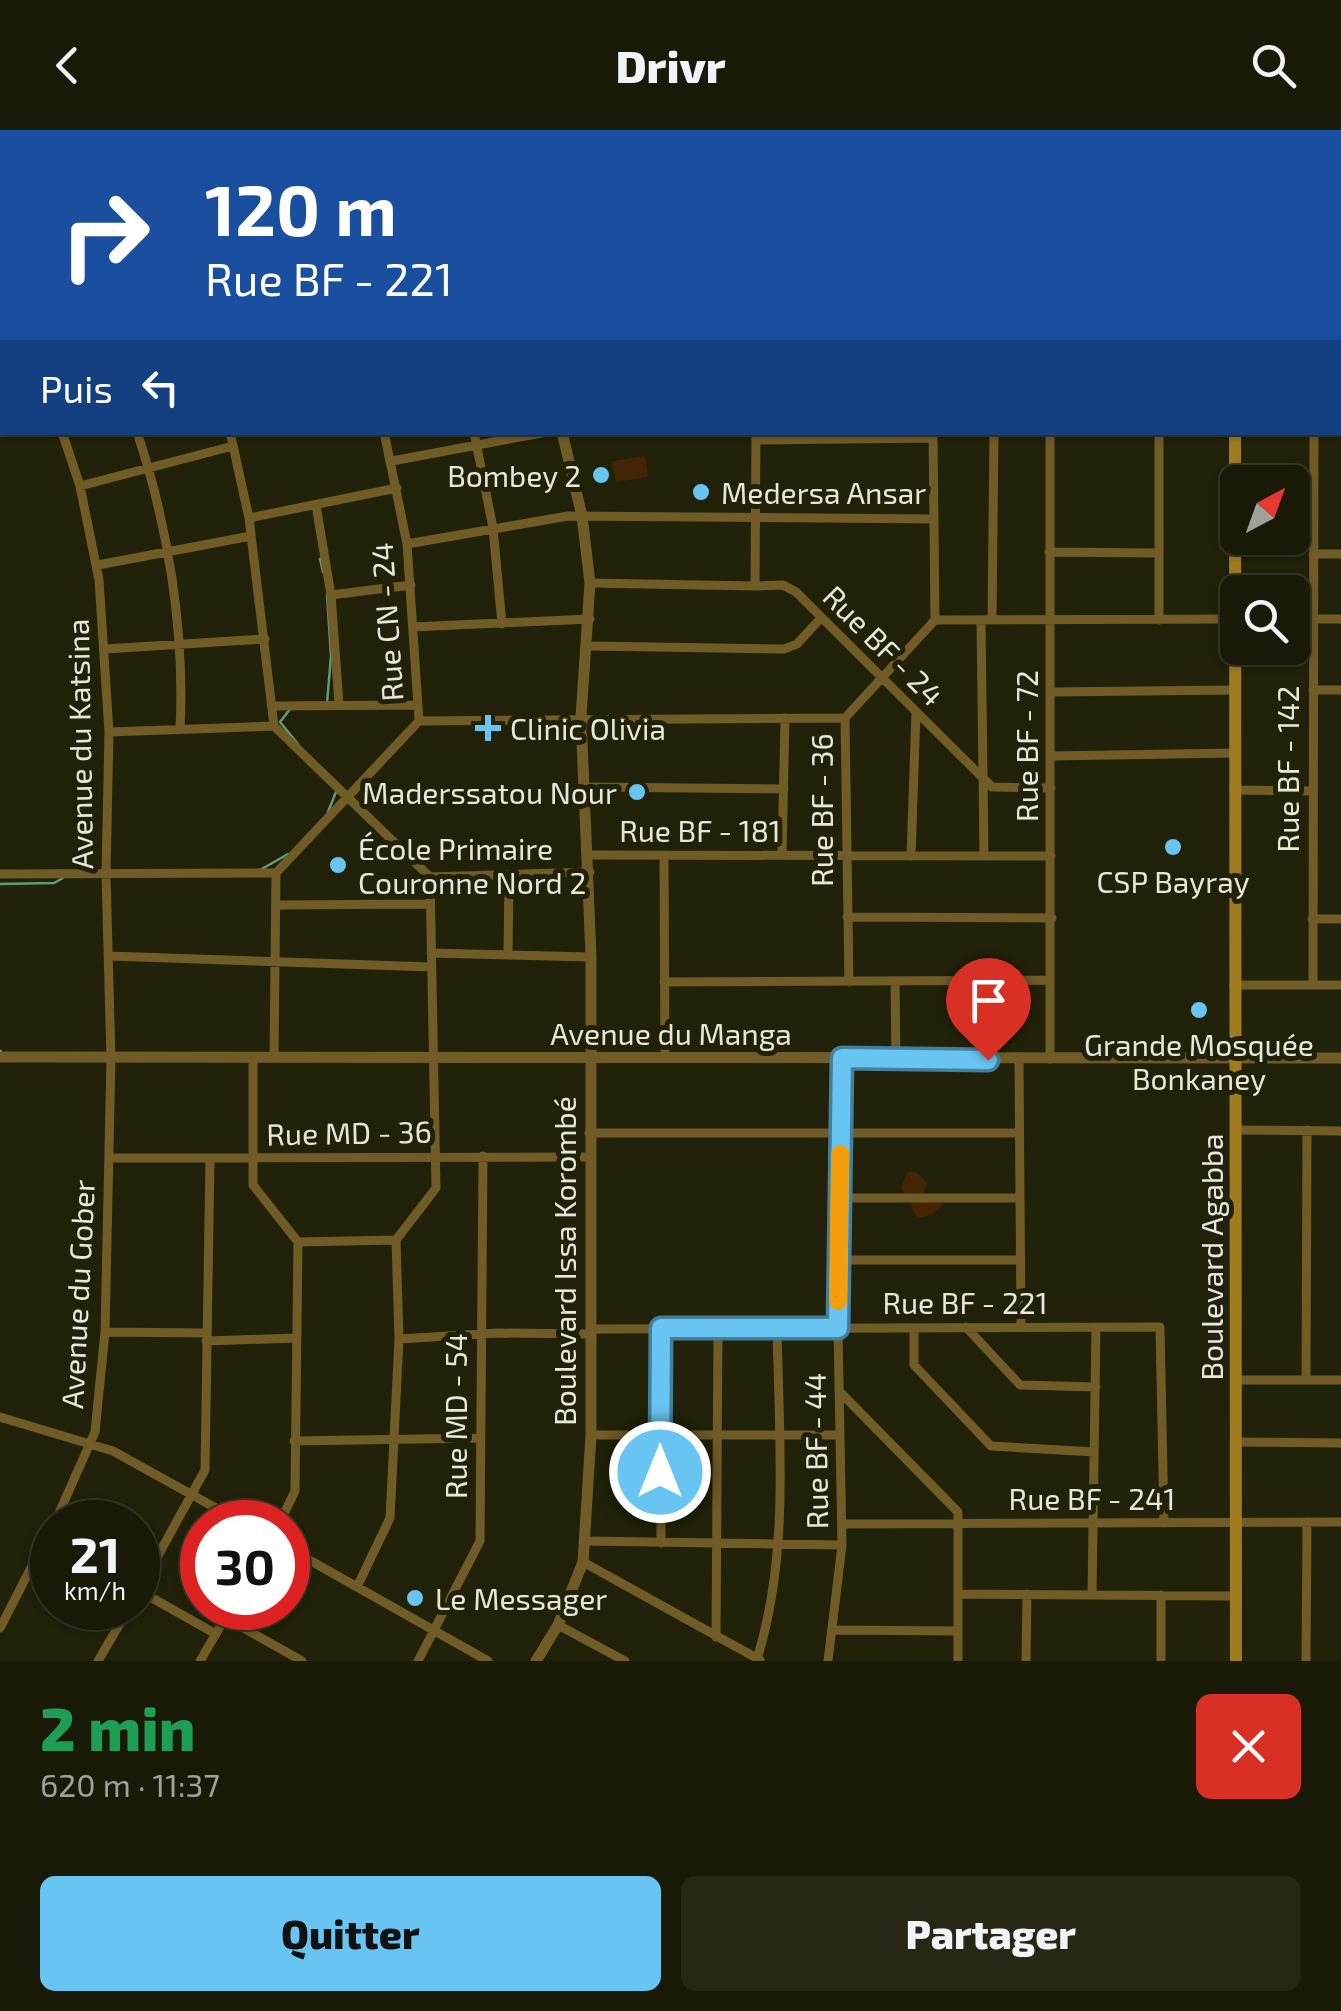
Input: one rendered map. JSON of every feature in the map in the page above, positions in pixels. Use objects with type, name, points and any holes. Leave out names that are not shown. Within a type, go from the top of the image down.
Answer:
[{"type":"main road","name":"Boulevard Agabba","points":[[1236,435],[1237,575]]},
{"type":"main road","name":"Boulevard Agabba","points":[[1236,665],[1236,1661]]},
{"type":"street","name":"Avenue du Katsina","points":[[63,435],[80,486],[98,565],[105,649],[112,1059]]},
{"type":"street","points":[[138,435],[149,468],[166,555],[179,645],[180,730]]},
{"type":"street","points":[[231,435],[249,518],[274,726],[430,877],[435,1191],[396,1240],[399,1339],[390,1518],[357,1588]]},
{"type":"street","name":"Rue CN - 24","points":[[276,873],[419,721],[407,544],[385,435]]},
{"type":"street","points":[[475,435],[492,528],[502,624]]},
{"type":"street","points":[[392,461],[533,435]]},
{"type":"street","name":"Boulevard Issa Korombé","points":[[536,1661],[558,1624],[583,1562],[591,1434],[590,872],[582,717],[590,583],[582,516],[563,435]]},
{"type":"street","points":[[755,586],[756,436],[933,435],[935,620],[1220,619]]},
{"type":"street","points":[[984,856],[994,435]]},
{"type":"street","name":"Rue BF - 72","points":[[1050,435],[1050,1058]]},
{"type":"street","points":[[1159,435],[1159,620]]},
{"type":"street","name":"Rue BF - 142","points":[[1314,435],[1314,985]]},
{"type":"street","points":[[80,486],[234,446]]},
{"type":"street","points":[[249,518],[397,488]]},
{"type":"street","points":[[316,505],[331,595],[339,704]]},
{"type":"street","points":[[407,544],[582,516],[934,519]]},
{"type":"street","points":[[98,565],[251,536]]},
{"type":"street","points":[[1050,552],[1157,553]]},
{"type":"street","points":[[1313,554],[1341,554]]},
{"type":"street","name":"Rue BF - 24","points":[[590,583],[790,588],[984,781]]},
{"type":"street","points":[[331,595],[411,585]]},
{"type":"street","points":[[588,646],[784,649],[796,644],[820,618]]},
{"type":"street","points":[[1312,620],[1341,619]]},
{"type":"street","points":[[412,627],[590,620]]},
{"type":"street","name":"Rue BF - 36","points":[[849,982],[846,718],[935,620]]},
{"type":"street","points":[[105,649],[265,639]]},
{"type":"street","points":[[1050,692],[1235,690]]},
{"type":"street","points":[[1313,690],[1341,690]]},
{"type":"street","points":[[272,706],[417,705]]},
{"type":"street","points":[[911,856],[916,713]]},
{"type":"street","points":[[782,856],[785,718]]},
{"type":"street","points":[[419,721],[846,718]]},
{"type":"street","points":[[109,732],[274,726]]},
{"type":"street","points":[[1051,756],[1234,754]]},
{"type":"street","points":[[984,781],[999,790],[1051,788]]},
{"type":"street","points":[[586,787],[784,790]]},
{"type":"street","points":[[1234,790],[1312,791]]},
{"type":"street","name":"Rue BF - 181","points":[[588,855],[1051,856]]},
{"type":"street","points":[[664,856],[665,1058]]},
{"type":"street","points":[[430,877],[590,872]]},
{"type":"street","points":[[0,874],[276,873],[274,1058]]},
{"type":"street","points":[[508,955],[509,875]]},
{"type":"street","points":[[278,906],[430,904]]},
{"type":"street","points":[[847,917],[1052,918]]},
{"type":"street","points":[[1312,919],[1341,919]]},
{"type":"street","points":[[430,952],[591,957]]},
{"type":"street","points":[[109,956],[431,967]]},
{"type":"street","points":[[664,982],[1050,980]]},
{"type":"street","points":[[895,981],[896,1059]]},
{"type":"street","points":[[1234,984],[1341,985]]},
{"type":"street","name":"Avenue du Manga","points":[[0,1057],[1341,1058]]},
{"type":"street","points":[[253,1058],[254,1188],[298,1242],[295,1491],[291,1500]]},
{"type":"street","name":"Rue BF - 44","points":[[828,1661],[835,1630],[842,1546],[838,1328],[842,1058]]},
{"type":"street","name":"Avenue du Gober","points":[[66,1500],[92,1444],[105,1332],[112,1059]]},
{"type":"street","points":[[1019,1060],[1021,1327]]},
{"type":"street","points":[[1236,1130],[1341,1130]]},
{"type":"street","points":[[1306,1380],[1307,1130]]},
{"type":"street","points":[[589,1133],[1018,1133]]},
{"type":"street","name":"Rue MD - 54","points":[[418,1661],[479,1547],[482,1156]]},
{"type":"street","name":"Rue MD - 36","points":[[109,1158],[590,1158]]},
{"type":"street","points":[[160,1553],[193,1495],[205,1464],[210,1158]]},
{"type":"street","points":[[839,1198],[1019,1198]]},
{"type":"street","points":[[298,1242],[396,1240]]},
{"type":"street","points":[[839,1260],[1020,1260]]},
{"type":"street","points":[[1092,1594],[1096,1327]]},
{"type":"street","name":"Rue BF - 221","points":[[399,1339],[661,1328],[1160,1327],[1164,1523]]},
{"type":"street","points":[[661,1328],[661,1543]]},
{"type":"street","points":[[716,1638],[718,1328]]},
{"type":"street","points":[[583,1562],[759,1660],[771,1609],[777,1543],[777,1328]]},
{"type":"street","points":[[914,1328],[914,1365],[991,1446],[1094,1452]]},
{"type":"street","points":[[966,1328],[1020,1385],[1096,1387]]},
{"type":"street","points":[[105,1332],[296,1338]]},
{"type":"street","points":[[1235,1380],[1341,1380]]},
{"type":"street","points":[[839,1391],[958,1512],[958,1661]]},
{"type":"street","points":[[0,1417],[114,1451],[202,1500]]},
{"type":"street","points":[[591,1434],[840,1435]]},
{"type":"street","points":[[294,1442],[481,1438]]},
{"type":"street","points":[[1236,1442],[1341,1443]]},
{"type":"street","points":[[1306,1661],[1308,1522]]},
{"type":"street","name":"Rue BF - 241","points":[[842,1524],[1341,1522]]},
{"type":"street","points":[[586,1541],[842,1546]]},
{"type":"street","points":[[310,1561],[488,1661]]},
{"type":"street","name":"Avenue du Gober","points":[[0,1628],[30,1575]]},
{"type":"street","points":[[958,1594],[1236,1596]]},
{"type":"street","points":[[1026,1661],[1027,1594]]},
{"type":"street","points":[[1161,1595],[1161,1661]]},
{"type":"street","points":[[160,1603],[216,1634]]},
{"type":"street","points":[[558,1624],[625,1661]]},
{"type":"street","points":[[98,1661],[116,1630]]},
{"type":"street","points":[[200,1661],[218,1630]]},
{"type":"street","points":[[255,1630],[302,1661]]},
{"type":"street","points":[[835,1630],[958,1631]]},
{"type":"shaded area","points":[[645,456],[648,477],[616,482],[612,461]]},
{"type":"shaded area","points":[[908,1171],[918,1173],[927,1183],[922,1200],[931,1203],[937,1198],[944,1204],[931,1215],[917,1218],[901,1187]]},
{"type":"waterway","points":[[320,559],[323,572]]},
{"type":"waterway","points":[[327,594],[331,656],[327,703]]},
{"type":"waterway","points":[[290,709],[280,722],[298,744]]},
{"type":"waterway","points":[[328,812],[336,792]]},
{"type":"waterway","points":[[260,870],[288,854]]},
{"type":"waterway","points":[[0,884],[54,883],[63,878]]},
{"type":"slow traffic","points":[[838,1301],[840,1154]]},
{"type":"place","name":"Bombey 2","points":[[601,475]]},
{"type":"place","name":"Medersa Ansar","points":[[701,492]]},
{"type":"place","name":"Clinic Olivia","points":[[488,728]]},
{"type":"place","name":"Maderssatou Nour","points":[[637,792]]},
{"type":"place","name":"CSP Bayray","points":[[1173,847]]},
{"type":"place","name":"École Primaire Couronne Nord 2","points":[[338,865]]},
{"type":"place","name":"Grande Mosquée Bonkaney","points":[[1199,1010]]},
{"type":"place","name":"Le Messager","points":[[415,1598]]},
{"type":"route","points":[[660,1472],[661,1328],[838,1328],[842,1058],[988,1060]]}]
